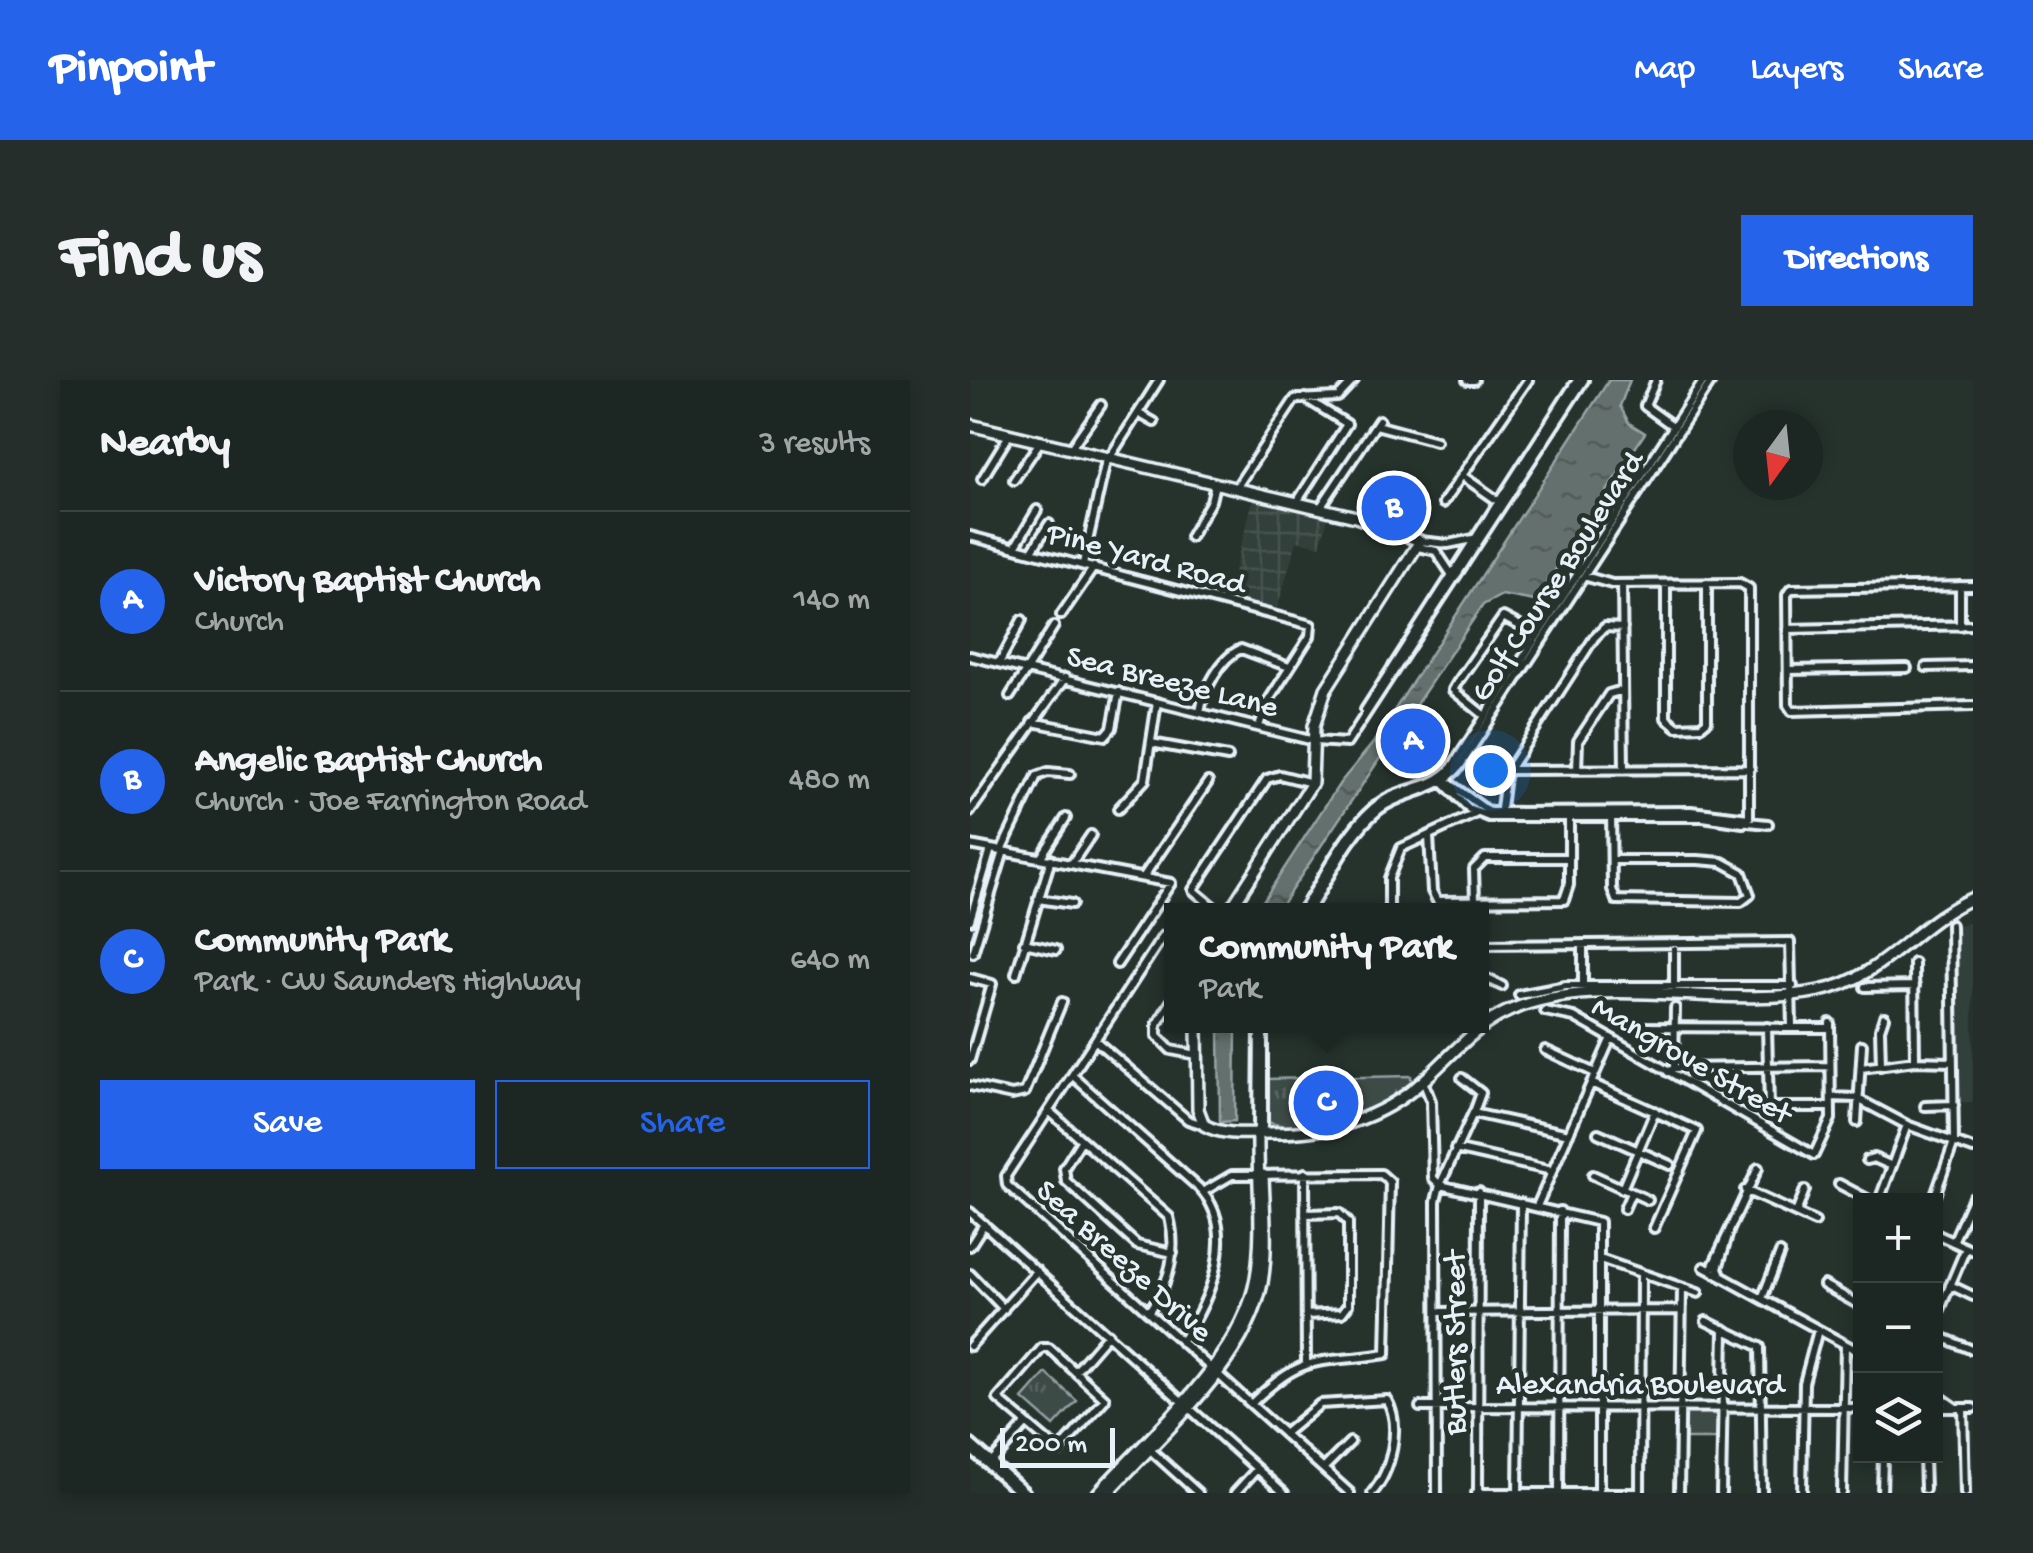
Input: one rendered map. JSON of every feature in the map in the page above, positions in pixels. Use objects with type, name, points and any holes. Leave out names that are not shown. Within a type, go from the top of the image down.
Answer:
[{"type":"highway","points":[[970,1446],[1021,1492]]},
{"type":"main road","points":[[970,425],[1367,520],[1419,544],[1326,689],[1316,712],[1312,783],[1235,903]]},
{"type":"main road","points":[[1489,1022],[1539,1000],[1587,988],[1828,989],[1866,974],[1935,918],[1973,898]]},
{"type":"main road","points":[[1197,1033],[1198,1109],[1204,1125],[1216,1130],[1313,1132],[1390,1106],[1423,1081],[1473,1033]]},
{"type":"main road","points":[[1106,1492],[1214,1371],[1238,1332],[1251,1300],[1257,1266],[1260,1130]]},
{"type":"street","points":[[1083,564],[1108,458],[1159,380]]},
{"type":"street","points":[[1235,489],[1290,405],[1304,397],[1338,397],[1354,380]]},
{"type":"street","points":[[1443,503],[1464,478],[1528,380]]},
{"type":"street","points":[[1435,547],[1453,575],[1581,380]]},
{"type":"street","points":[[1656,380],[1645,406],[1676,428]]},
{"type":"street","name":"Golf Course Boulevard","points":[[1442,780],[1460,766],[1704,380]]},
{"type":"street","name":"Golf Course Boulevard","points":[[1676,428],[1712,380]]},
{"type":"street","points":[[1296,504],[1347,424],[1304,397]]},
{"type":"street","points":[[1071,448],[1100,405]]},
{"type":"street","points":[[1138,412],[1154,422]]},
{"type":"street","points":[[1320,509],[1377,423],[1436,441]]},
{"type":"street","points":[[982,478],[1009,434]]},
{"type":"street","points":[[1014,480],[1040,441]]},
{"type":"street","points":[[1464,478],[1501,502]]},
{"type":"street","points":[[1190,536],[1210,502],[1215,484]]},
{"type":"street","points":[[1014,548],[1037,510]]},
{"type":"street","points":[[1032,551],[1049,524]]},
{"type":"street","name":"Pine Yard Road","points":[[970,536],[1312,625],[1310,636],[1289,667]]},
{"type":"street","points":[[1419,544],[1435,547],[1476,540]]},
{"type":"street","points":[[1061,615],[1094,567]]},
{"type":"street","points":[[1582,574],[1622,584],[1740,582],[1751,592],[1749,820]]},
{"type":"street","name":"Golf Course Boulevard","points":[[1442,780],[1536,636],[1582,574]]},
{"type":"street","name":"Sea Breeze Lane","points":[[970,656],[1314,741],[1347,743],[1453,575]]},
{"type":"street","points":[[1666,584],[1666,718],[1677,727],[1702,726],[1707,721],[1708,583]]},
{"type":"street","points":[[1622,584],[1624,770]]},
{"type":"street","points":[[1960,586],[1960,626]]},
{"type":"street","points":[[1973,586],[1791,589],[1787,595],[1790,708],[1973,706]]},
{"type":"street","points":[[1485,716],[1457,697],[1456,683],[1503,617],[1536,636]]},
{"type":"street","points":[[999,663],[1022,620]]},
{"type":"street","points":[[1788,629],[1973,625]]},
{"type":"street","points":[[1010,696],[1054,626]]},
{"type":"street","points":[[1500,816],[1502,786],[1509,770],[1596,634],[1605,628],[1623,628]]},
{"type":"street","points":[[1200,712],[1212,680],[1232,652],[1240,649],[1289,667],[1259,726]]},
{"type":"street","points":[[1926,667],[1973,666]]},
{"type":"street","points":[[1788,670],[1907,668]]},
{"type":"street","points":[[970,812],[1064,678]]},
{"type":"street","points":[[1576,770],[1579,738],[1609,694],[1623,690]]},
{"type":"street","points":[[1032,722],[1104,736],[1112,728],[1119,692]]},
{"type":"street","points":[[1118,809],[1144,784],[1157,702]]},
{"type":"street","points":[[1151,743],[1228,757]]},
{"type":"street","points":[[1509,770],[1750,769]]},
{"type":"street","points":[[972,953],[1002,851],[1037,776],[1048,772],[1070,774]]},
{"type":"street","points":[[1209,903],[1193,890],[1267,780],[1280,775],[1312,783]]},
{"type":"street","points":[[1310,903],[1365,820],[1398,799],[1442,780],[1477,811],[1500,816],[1691,811],[1768,824]]},
{"type":"street","points":[[1144,876],[1208,782]]},
{"type":"street","points":[[1389,903],[1388,886],[1394,858],[1408,842],[1429,836],[1477,811]]},
{"type":"street","points":[[1429,836],[1433,896],[1445,902],[1564,900],[1568,895],[1569,815]]},
{"type":"street","points":[[1611,815],[1612,896],[1622,903],[1741,902],[1750,894],[1742,873],[1722,862],[1612,860]]},
{"type":"street","points":[[1041,857],[1066,818]]},
{"type":"street","points":[[1072,863],[1091,835]]},
{"type":"street","points":[[970,845],[1171,884],[1117,964]]},
{"type":"street","points":[[970,920],[990,849]]},
{"type":"street","points":[[1475,901],[1474,868],[1485,858],[1569,858]]},
{"type":"street","points":[[1016,974],[1050,859]]},
{"type":"street","points":[[1038,899],[1072,904]]},
{"type":"street","points":[[1936,1193],[1954,1142],[1951,925]]},
{"type":"street","name":"Sea Breeze Drive","points":[[1164,936],[1006,1176],[1007,1185],[1350,1493]]},
{"type":"street","points":[[1489,945],[1790,942],[1792,1028]]},
{"type":"street","points":[[1024,943],[1056,950]]},
{"type":"street","points":[[1583,944],[1587,988]]},
{"type":"street","points":[[1674,944],[1674,986]]},
{"type":"street","points":[[1914,964],[1915,1062]]},
{"type":"street","points":[[970,978],[992,984],[970,1060]]},
{"type":"street","points":[[1489,980],[1502,986]]},
{"type":"street","points":[[1518,995],[1587,988],[1674,986],[1691,991]]},
{"type":"street","points":[[1864,987],[1915,986]]},
{"type":"street","points":[[970,1086],[1012,1095],[1024,1092],[1062,1002]]},
{"type":"street","points":[[1674,1008],[1670,1070],[1830,1066]]},
{"type":"street","name":"Mangrove Street","points":[[1544,1011],[1567,1013],[1670,1070],[1815,1159],[1824,1140],[1831,1102]]},
{"type":"street","points":[[1164,1012],[1156,1024],[1157,1036],[1175,1052],[1197,1055]]},
{"type":"street","points":[[1881,1066],[1880,1028],[1884,1016]]},
{"type":"street","points":[[1630,1027],[1829,1026],[1831,1102]]},
{"type":"street","points":[[1767,1027],[1770,1108],[1860,1100],[1907,1125],[1973,1150]]},
{"type":"street","points":[[1260,1130],[1261,1033]]},
{"type":"street","points":[[1537,1206],[1610,1040]]},
{"type":"street","points":[[1096,1041],[1191,1122],[1204,1125]]},
{"type":"street","points":[[1856,1122],[1862,1045]]},
{"type":"street","points":[[1546,1050],[1595,1073]]},
{"type":"street","points":[[1861,1068],[1954,1062]]},
{"type":"street","points":[[1073,1076],[1203,1192],[1214,1212],[1215,1270],[1202,1308],[1180,1342]]},
{"type":"street","points":[[1437,1493],[1436,1201],[1480,1093],[1462,1078]]},
{"type":"street","points":[[1423,1081],[1431,1101],[1433,1178],[1440,1185],[1599,1222],[1599,1493]]},
{"type":"street","points":[[1591,1083],[1698,1133],[1654,1228]]},
{"type":"street","points":[[1926,1106],[1954,1105]]},
{"type":"street","points":[[1049,1111],[1170,1217],[1173,1253],[1168,1279],[1149,1311]]},
{"type":"street","points":[[1622,1188],[1655,1112]]},
{"type":"street","points":[[1473,1114],[1569,1134]]},
{"type":"street","points":[[1878,1193],[1907,1125]]},
{"type":"street","points":[[1598,1133],[1670,1164]]},
{"type":"street","points":[[1082,1140],[1064,1168],[1066,1181],[1137,1245],[1173,1253]]},
{"type":"street","points":[[1456,1148],[1552,1171]]},
{"type":"street","points":[[1867,1160],[1874,1158],[1892,1166]]},
{"type":"street","points":[[1721,1275],[1718,1268],[1729,1231],[1758,1168]]},
{"type":"street","points":[[1305,1172],[1306,1362]]},
{"type":"street","points":[[1203,1192],[1229,1176],[1260,1174],[1381,1174],[1390,1182],[1390,1348],[1386,1354],[1306,1362],[1274,1382],[1251,1404]]},
{"type":"street","points":[[1592,1176],[1648,1200]]},
{"type":"street","points":[[1839,1184],[1859,1193]]},
{"type":"street","points":[[1746,1190],[1815,1222]]},
{"type":"street","points":[[1796,1213],[1805,1190]]},
{"type":"street","name":"Butlers Street","points":[[1477,1493],[1479,1192]]},
{"type":"street","points":[[1624,1209],[1632,1193]]},
{"type":"street","points":[[1952,1242],[1973,1196]]},
{"type":"street","points":[[1518,1493],[1521,1202]]},
{"type":"street","points":[[1560,1211],[1560,1493]]},
{"type":"street","points":[[970,1212],[1284,1493]]},
{"type":"street","points":[[1305,1214],[1339,1213],[1348,1222],[1348,1306],[1342,1312],[1306,1316]]},
{"type":"street","points":[[970,1246],[984,1224]]},
{"type":"street","points":[[1729,1231],[1708,1268],[1853,1349]]},
{"type":"street","points":[[1943,1238],[1969,1249],[1943,1302]]},
{"type":"street","points":[[1763,1296],[1780,1252]]},
{"type":"street","points":[[1600,1259],[1698,1293]]},
{"type":"street","points":[[970,1346],[1037,1271]]},
{"type":"street","points":[[1477,1493],[1640,1493],[1641,1273]]},
{"type":"street","points":[[970,1274],[1004,1309]]},
{"type":"street","points":[[1950,1285],[1973,1296]]},
{"type":"street","points":[[1824,1286],[1853,1302]]},
{"type":"street","points":[[1679,1493],[1682,1288]]},
{"type":"street","points":[[1437,1312],[1680,1310]]},
{"type":"street","points":[[1706,1321],[1760,1347],[1762,1493]]},
{"type":"street","points":[[1721,1493],[1724,1329]]},
{"type":"street","points":[[1802,1493],[1803,1408],[1808,1359],[1818,1330]]},
{"type":"street","points":[[1076,1372],[1108,1334]]},
{"type":"street","points":[[1943,1338],[1970,1349]]},
{"type":"street","points":[[1842,1493],[1845,1345]]},
{"type":"street","points":[[1050,1348],[1076,1372],[1105,1402],[1063,1450],[1053,1450],[999,1402],[998,1396],[1038,1350],[1050,1348]]},
{"type":"street","points":[[1943,1398],[1960,1408]]},
{"type":"street","points":[[1284,1434],[1320,1404],[1386,1400],[1392,1410],[1390,1467],[1372,1493]]},
{"type":"street","name":"Alexandria Boulevard","points":[[1420,1407],[1853,1408]]},
{"type":"street","points":[[1943,1408],[1973,1408]]},
{"type":"street","points":[[1960,1408],[1965,1493]]},
{"type":"street","points":[[990,1464],[1025,1425]]},
{"type":"street","points":[[1323,1469],[1350,1442]]},
{"type":"street","points":[[1145,1446],[1198,1493]]},
{"type":"street","points":[[1882,1493],[1884,1463]]},
{"type":"street","points":[[1924,1463],[1925,1490]]},
{"type":"street","points":[[1236,1493],[1257,1469]]},
{"type":"shaded area","points":[[1254,496],[1329,514],[1320,546],[1297,541],[1276,612],[1227,599]]},
{"type":"shaded area","points":[[1973,921],[1973,1102],[1956,1102],[1954,928]]},
{"type":"green space","points":[[1411,1076],[1411,1086],[1396,1097],[1343,1121],[1305,1127],[1267,1122],[1266,1079]]},
{"type":"green space","points":[[1046,1373],[1077,1401],[1054,1426],[1023,1399]]},
{"type":"green space","points":[[1684,1412],[1718,1412],[1718,1439],[1684,1439]]},
{"type":"water","points":[[1609,380],[1630,380],[1620,406],[1629,423],[1645,433],[1535,601],[1502,595],[1483,605],[1283,903],[1262,903],[1340,783],[1373,743]]},
{"type":"water","points":[[1219,1033],[1236,1033],[1235,1121],[1220,1122]]},
{"type":"place","name":"Angelic Baptist Church","points":[[1394,508]]},
{"type":"place","name":"Victory Baptist Church","points":[[1413,741]]},
{"type":"place","name":"Community Park","points":[[1326,1103]]}]
